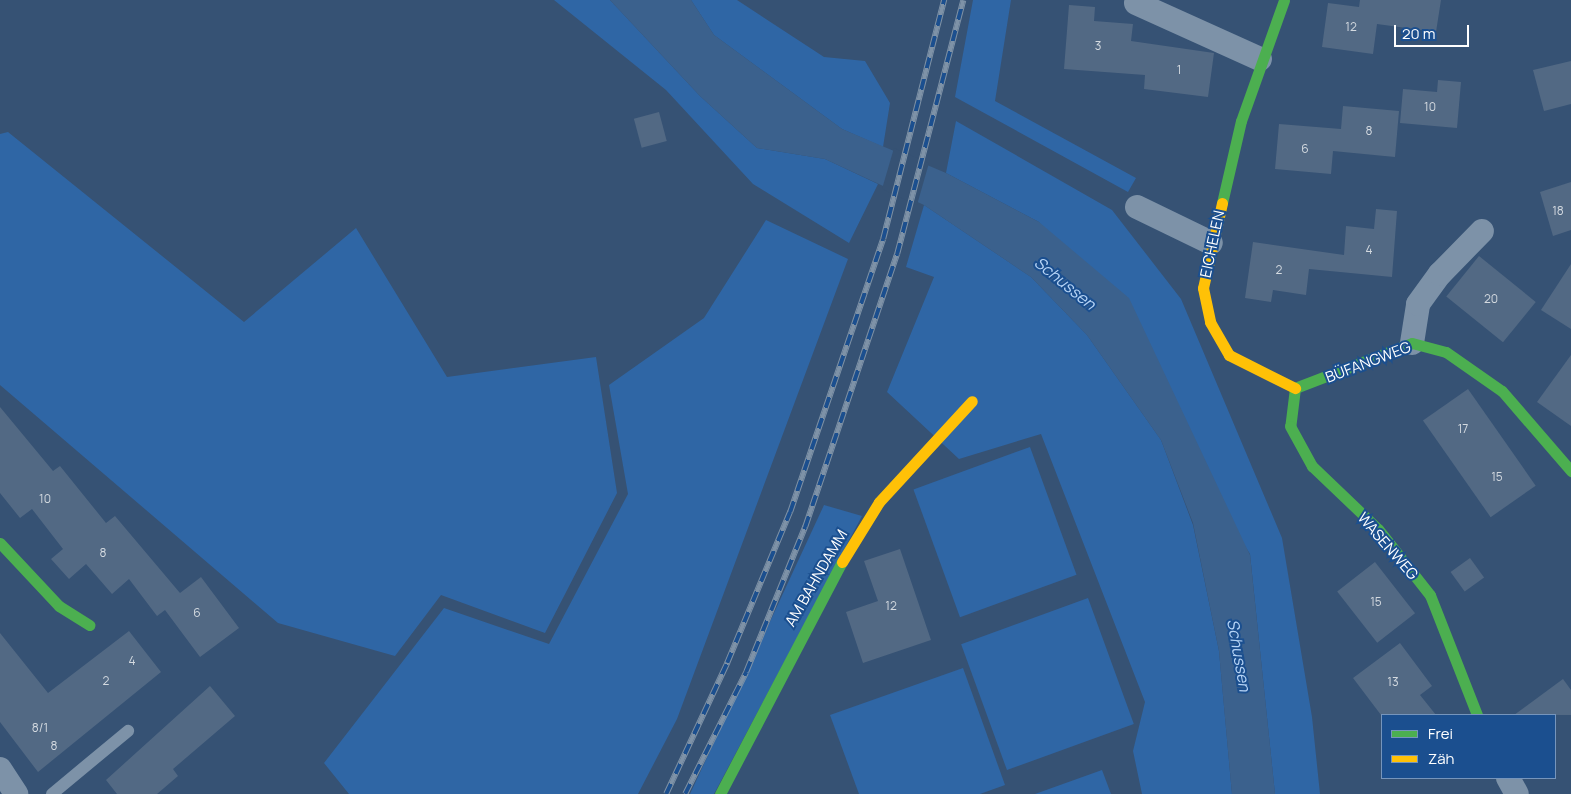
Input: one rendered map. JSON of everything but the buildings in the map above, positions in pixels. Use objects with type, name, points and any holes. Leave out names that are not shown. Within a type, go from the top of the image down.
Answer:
[{"type":"street","name":"EICHELEN","points":[[1284,0],[1260,59],[1211,243],[1203,288],[1210,322],[1229,355],[1295,388]]},
{"type":"street","points":[[1136,3],[1260,59]]},
{"type":"street","points":[[1137,207],[1211,243]]},
{"type":"street","points":[[1412,342],[1418,304],[1440,274],[1482,231]]},
{"type":"street","name":"BÜFANGWEG","points":[[1295,388],[1412,342],[1446,352],[1496,386],[1571,471]]},
{"type":"street","name":"WASENWEG","points":[[1295,388],[1290,426],[1312,466],[1378,530],[1430,595],[1477,714]]},
{"type":"street","name":"AM BAHNDAMM","points":[[720,794],[819,598],[879,502],[972,401]]},
{"type":"street","points":[[0,543],[58,606],[90,625]]},
{"type":"street","points":[[0,769],[16,794]]},
{"type":"street","points":[[1509,779],[1517,794]]},
{"type":"lane","points":[[52,794],[128,731]]},
{"type":"shaded area","points":[[554,0],[610,0],[700,96],[757,148],[825,159],[878,184],[849,243],[753,184],[666,90]]},
{"type":"shaded area","points":[[691,0],[737,0],[824,57],[865,61],[890,103],[883,147],[842,129],[714,35]]},
{"type":"shaded area","points":[[973,0],[1011,0],[995,101],[1136,178],[1128,192],[955,97]]},
{"type":"shaded area","points":[[956,121],[1112,210],[1181,299],[1282,538],[1312,717],[1320,794],[1275,794],[1250,554],[1039,222],[946,173]]},
{"type":"shaded area","points":[[8,132],[244,322],[356,228],[447,377],[596,357],[617,493],[545,633],[441,595],[395,656],[278,623],[0,385],[0,134]]},
{"type":"shaded area","points":[[924,205],[1031,277],[1087,335],[1161,440],[1193,525],[1219,651],[1232,794],[1142,794],[1133,751],[1145,702],[1041,434],[959,459],[887,392],[934,277],[906,267]]},
{"type":"shaded area","points":[[766,220],[848,259],[677,719],[638,794],[349,794],[324,763],[444,608],[549,644],[628,494],[609,385],[704,318]]},
{"type":"shaded area","points":[[1030,447],[1077,575],[960,617],[913,489]]},
{"type":"shaded area","points":[[824,505],[862,516],[714,794],[690,794]]},
{"type":"shaded area","points":[[1088,598],[1134,724],[1007,770],[961,644]]},
{"type":"shaded area","points":[[963,668],[1005,785],[980,794],[859,794],[830,715]]},
{"type":"shaded area","points":[[1102,770],[1111,794],[1035,794]]},
{"type":"water","name":"Schussen","points":[[610,0],[691,0],[714,35],[842,129],[946,173],[1039,222],[1129,298],[1250,555],[1275,794],[1232,794],[1219,651],[1193,523],[1161,440],[1087,335],[1031,277],[924,205],[825,159],[757,148],[700,96]]},
{"type":"pier","points":[[894,148],[929,163],[917,205],[882,189]]},
{"type":"railway","points":[[666,794],[727,663],[790,512],[883,239],[944,0]]},
{"type":"railway","points":[[685,794],[746,672],[805,527],[897,254],[963,0]]},
{"type":"traffic: fast","points":[[1222,203],[1241,121],[1284,0]]},
{"type":"traffic: fast","points":[[1295,388],[1412,343],[1446,352],[1502,391],[1571,471]]},
{"type":"traffic: fast","points":[[1295,388],[1290,426],[1312,466],[1378,529],[1430,595],[1477,714]]},
{"type":"traffic: fast","points":[[0,543],[59,606],[90,625]]},
{"type":"traffic: fast","points":[[720,794],[842,562]]},
{"type":"traffic: slow","points":[[1222,203],[1203,288],[1210,322],[1229,355],[1295,388]]},
{"type":"traffic: slow","points":[[842,562],[879,502],[972,401]]}]
